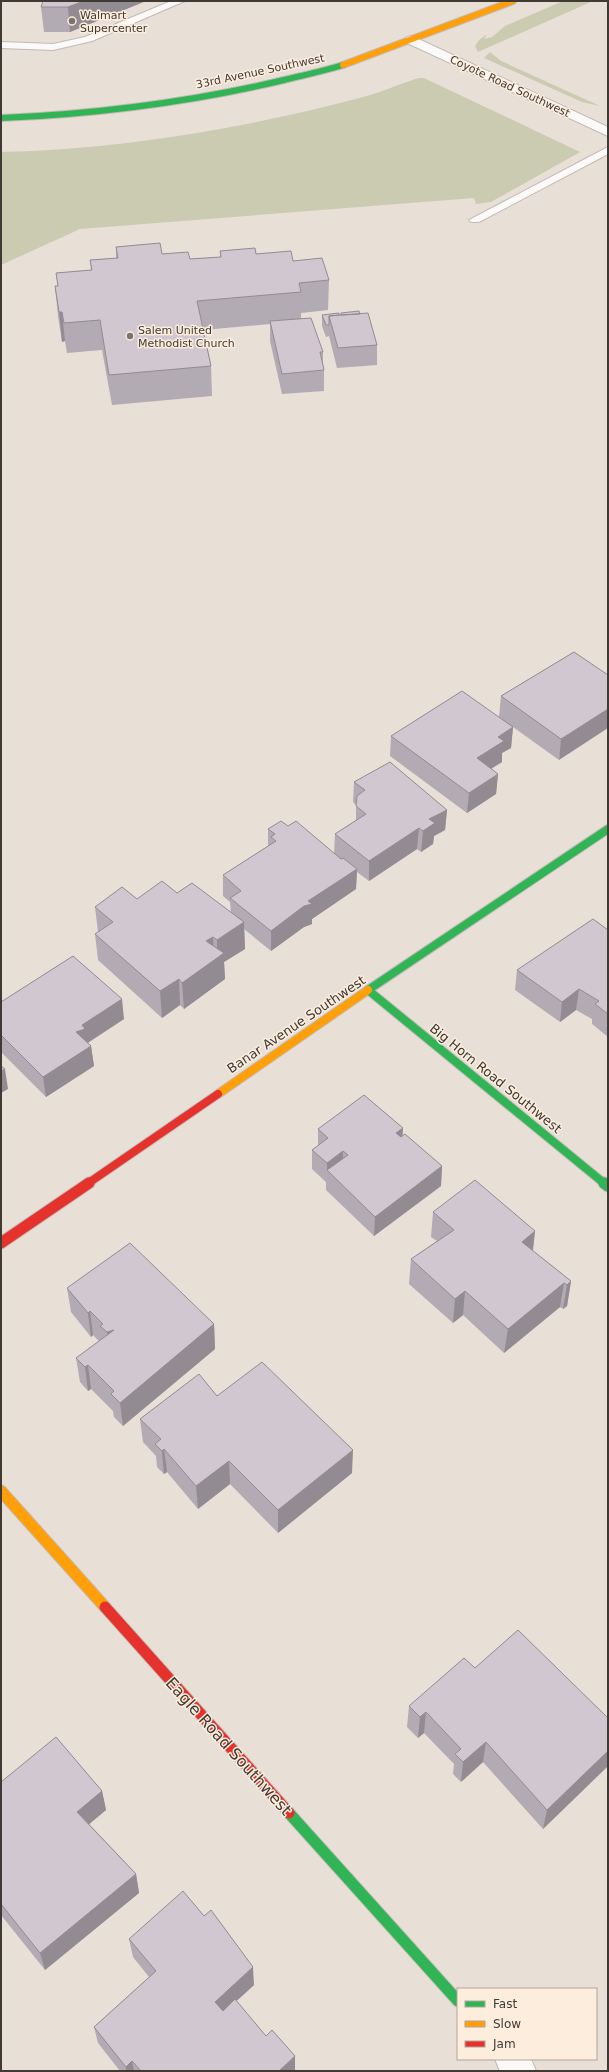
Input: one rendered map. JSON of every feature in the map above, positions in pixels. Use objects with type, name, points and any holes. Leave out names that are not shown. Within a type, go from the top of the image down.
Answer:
[{"type":"street","name":"33rd Avenue Southwest","points":[[1,118],[65,116],[147,106],[240,90],[340,66],[513,1]]},
{"type":"street","name":"Coyote Road Southwest","points":[[412,40],[605,128]]},
{"type":"street","name":"Banar Avenue Southwest","points":[[1,1243],[368,990],[608,829]]},
{"type":"street","name":"Big Horn Road Southwest","points":[[368,990],[608,1186]]},
{"type":"street","name":"Eagle Road Southwest","points":[[1,1491],[457,2000]]},
{"type":"street","points":[[511,2060],[521,2071]]},
{"type":"lane","points":[[1,45],[53,47],[88,39],[180,1]]},
{"type":"lane","points":[[475,220],[608,150]]},
{"type":"green space","points":[[563,1],[593,1],[478,52],[475,46],[479,40],[486,35],[485,39],[492,37],[505,26]]},
{"type":"green space","points":[[490,52],[501,61],[600,106],[582,102],[484,58]]},
{"type":"green space","points":[[419,78],[424,78],[580,152],[491,202],[476,204],[474,198],[80,229],[1,265],[1,152],[93,146],[186,135],[277,118],[367,96]]},
{"type":"building","points":[[43,1],[84,1],[68,7],[41,7]]},
{"type":"building","points":[[160,243],[162,254],[188,252],[190,259],[221,257],[220,251],[255,248],[256,254],[291,251],[293,261],[322,258],[329,280],[299,283],[301,292],[197,301],[211,366],[109,375],[100,320],[64,323],[62,312],[59,312],[55,286],[58,286],[56,273],[92,270],[90,260],[118,258],[116,247]]},
{"type":"building","points":[[359,311],[360,314],[341,315],[341,313]]},
{"type":"building","points":[[339,313],[339,315],[329,316],[329,325],[326,325],[322,315]]},
{"type":"building","points":[[368,313],[377,345],[338,348],[329,316]]},
{"type":"building","points":[[311,318],[323,352],[320,352],[324,370],[282,374],[270,321]]},
{"type":"building","points":[[574,652],[608,675],[608,709],[561,739],[501,696]]},
{"type":"building","points":[[462,691],[513,727],[498,737],[504,741],[477,758],[498,774],[469,793],[391,736]]},
{"type":"building","points":[[390,762],[447,810],[429,819],[435,823],[423,831],[419,828],[369,861],[335,834],[366,814],[356,806],[357,796],[365,790],[354,782]]},
{"type":"building","points":[[281,821],[288,826],[296,821],[341,859],[343,858],[357,869],[308,901],[312,904],[304,906],[271,931],[230,898],[241,891],[223,875],[276,841],[271,837],[275,834],[268,829]]},
{"type":"building","points":[[162,881],[177,893],[192,883],[244,922],[217,940],[213,937],[206,941],[224,953],[182,983],[179,979],[160,991],[95,934],[113,922],[95,907],[122,887],[137,899]]},
{"type":"building","points":[[593,919],[608,930],[608,1014],[595,1004],[599,1001],[579,989],[562,1002],[517,970]]},
{"type":"building","points":[[73,956],[122,999],[82,1025],[85,1029],[76,1032],[91,1046],[43,1077],[1,1035],[1,1002]]},
{"type":"building","points":[[364,1095],[403,1128],[396,1133],[401,1137],[405,1134],[442,1166],[375,1217],[327,1170],[348,1155],[343,1151],[327,1163],[312,1150],[328,1138],[318,1129]]},
{"type":"building","points":[[475,1180],[535,1231],[522,1242],[571,1281],[567,1285],[564,1283],[508,1329],[465,1291],[455,1299],[411,1259],[454,1230],[433,1212]]},
{"type":"building","points":[[130,1243],[214,1324],[120,1403],[111,1394],[114,1391],[88,1365],[85,1367],[76,1358],[114,1330],[107,1332],[100,1326],[103,1324],[90,1311],[88,1313],[67,1288]]},
{"type":"building","points":[[262,1362],[353,1450],[278,1510],[229,1461],[196,1486],[164,1449],[162,1451],[155,1444],[161,1439],[140,1419],[199,1374],[217,1396]]},
{"type":"building","points":[[518,1630],[608,1718],[608,1751],[547,1810],[486,1742],[463,1762],[455,1754],[461,1749],[426,1712],[420,1717],[409,1706],[464,1658],[475,1668]]},
{"type":"building","points":[[56,1737],[102,1791],[77,1812],[136,1874],[40,1953],[1,1904],[1,1782]]},
{"type":"building","points":[[183,1891],[204,1916],[211,1910],[253,1967],[215,2002],[223,2011],[235,1999],[266,2036],[272,2030],[295,2056],[279,2071],[141,2071],[132,2061],[126,2067],[94,2027],[156,1971],[129,1939]]},
{"type":"traffic: fast","points":[[1,118],[104,111],[173,102],[241,89],[343,65]]},
{"type":"traffic: fast","points":[[368,990],[608,829]]},
{"type":"traffic: fast","points":[[368,990],[608,1186]]},
{"type":"traffic: fast","points":[[289,1813],[457,2000]]},
{"type":"traffic: slow","points":[[343,65],[513,1]]},
{"type":"traffic: slow","points":[[218,1094],[368,990]]},
{"type":"traffic: slow","points":[[1,1491],[105,1607]]},
{"type":"traffic: jam","points":[[1,1243],[218,1094]]},
{"type":"traffic: jam","points":[[105,1607],[289,1813]]},
{"type":"place","name":"Walmart Supercenter","points":[[72,21]]},
{"type":"place","name":"Salem United Methodist Church","points":[[130,336]]}]
